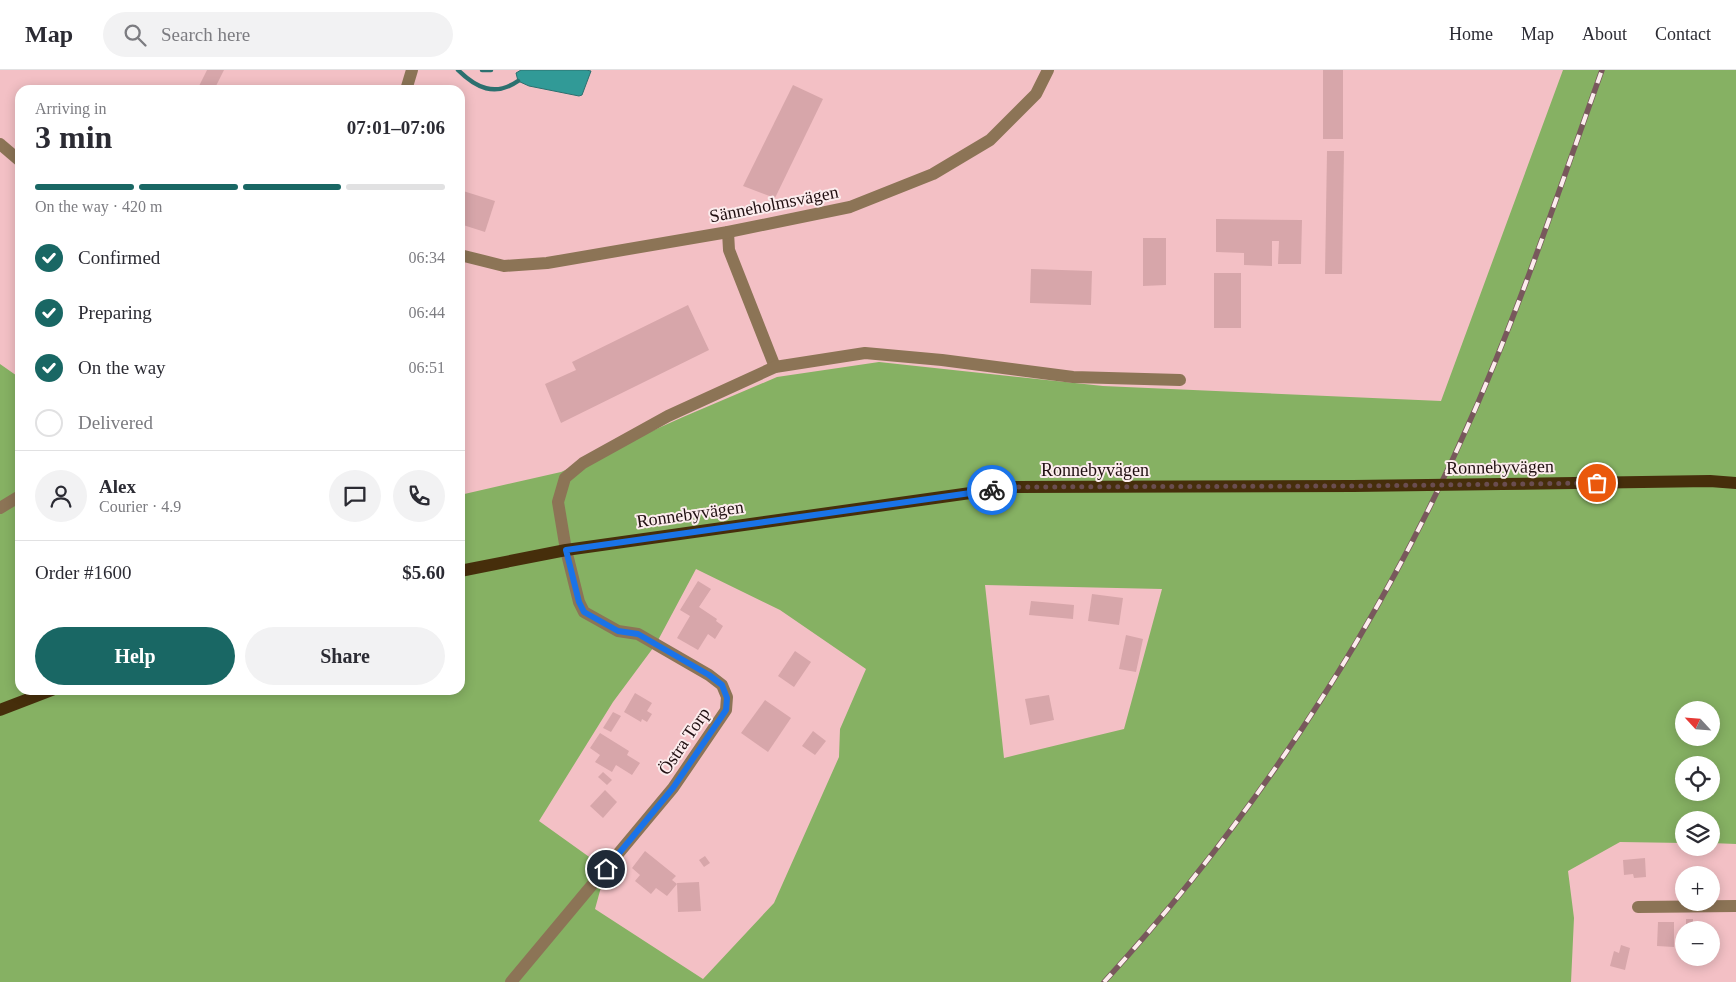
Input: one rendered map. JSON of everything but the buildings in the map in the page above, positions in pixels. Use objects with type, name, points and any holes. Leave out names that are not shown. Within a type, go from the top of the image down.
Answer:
[{"type":"main road","name":"Ronnebyvägen","points":[[465,570],[566,550],[1013,487],[1353,486],[1710,481],[1736,483]]},
{"type":"main road","points":[[0,710],[39,695]]},
{"type":"street","points":[[408,85],[412,70]]},
{"type":"street","name":"Sänneholmsvägen","points":[[465,256],[504,266],[547,263],[728,232],[850,207],[933,174],[990,140],[1036,94],[1048,70]]},
{"type":"street","points":[[0,144],[15,157]]},
{"type":"street","points":[[728,232],[728,250],[775,367]]},
{"type":"street","name":"Östra Torp","points":[[511,982],[673,788],[726,710],[727,698],[722,685],[709,675],[638,634],[618,631],[584,612],[579,602],[566,550],[558,502],[565,478],[583,462],[668,416],[775,367],[865,353],[942,360],[1073,377],[1180,380]]},
{"type":"street","points":[[0,508],[15,499]]},
{"type":"street","points":[[1638,907],[1736,906]]},
{"type":"green space","points":[[1563,70],[1736,70],[1736,844],[1720,843],[1720,811],[1675,811],[1675,843],[1620,842],[1568,871],[1574,918],[1571,982],[0,982],[0,364],[15,374],[15,695],[465,695],[465,494],[561,472],[777,377],[879,362],[1103,386],[1441,401]],"holes":[[[696,569],[780,610],[866,669],[840,729],[839,757],[774,903],[703,979],[595,909],[606,869],[539,821],[613,702],[656,644]],[[985,585],[1162,589],[1124,729],[1004,758]]]},
{"type":"water","points":[[521,70],[591,71],[582,95],[579,96],[529,86],[518,81],[516,73]]},
{"type":"waterway","points":[[458,70],[472,82],[486,88],[501,89],[518,81]]},
{"type":"waterway","points":[[482,70],[491,70]]},
{"type":"railway","points":[[1104,982],[1161,917],[1215,850],[1266,781],[1314,710],[1360,636],[1402,561],[1441,484],[1494,364],[1542,239],[1602,70]]},
{"type":"way so far","points":[[992,490],[1013,487],[1597,483]]},
{"type":"route","points":[[606,869],[673,788],[726,710],[727,698],[722,685],[709,675],[638,634],[618,631],[595,620],[584,612],[579,602],[566,550],[992,490]]}]
